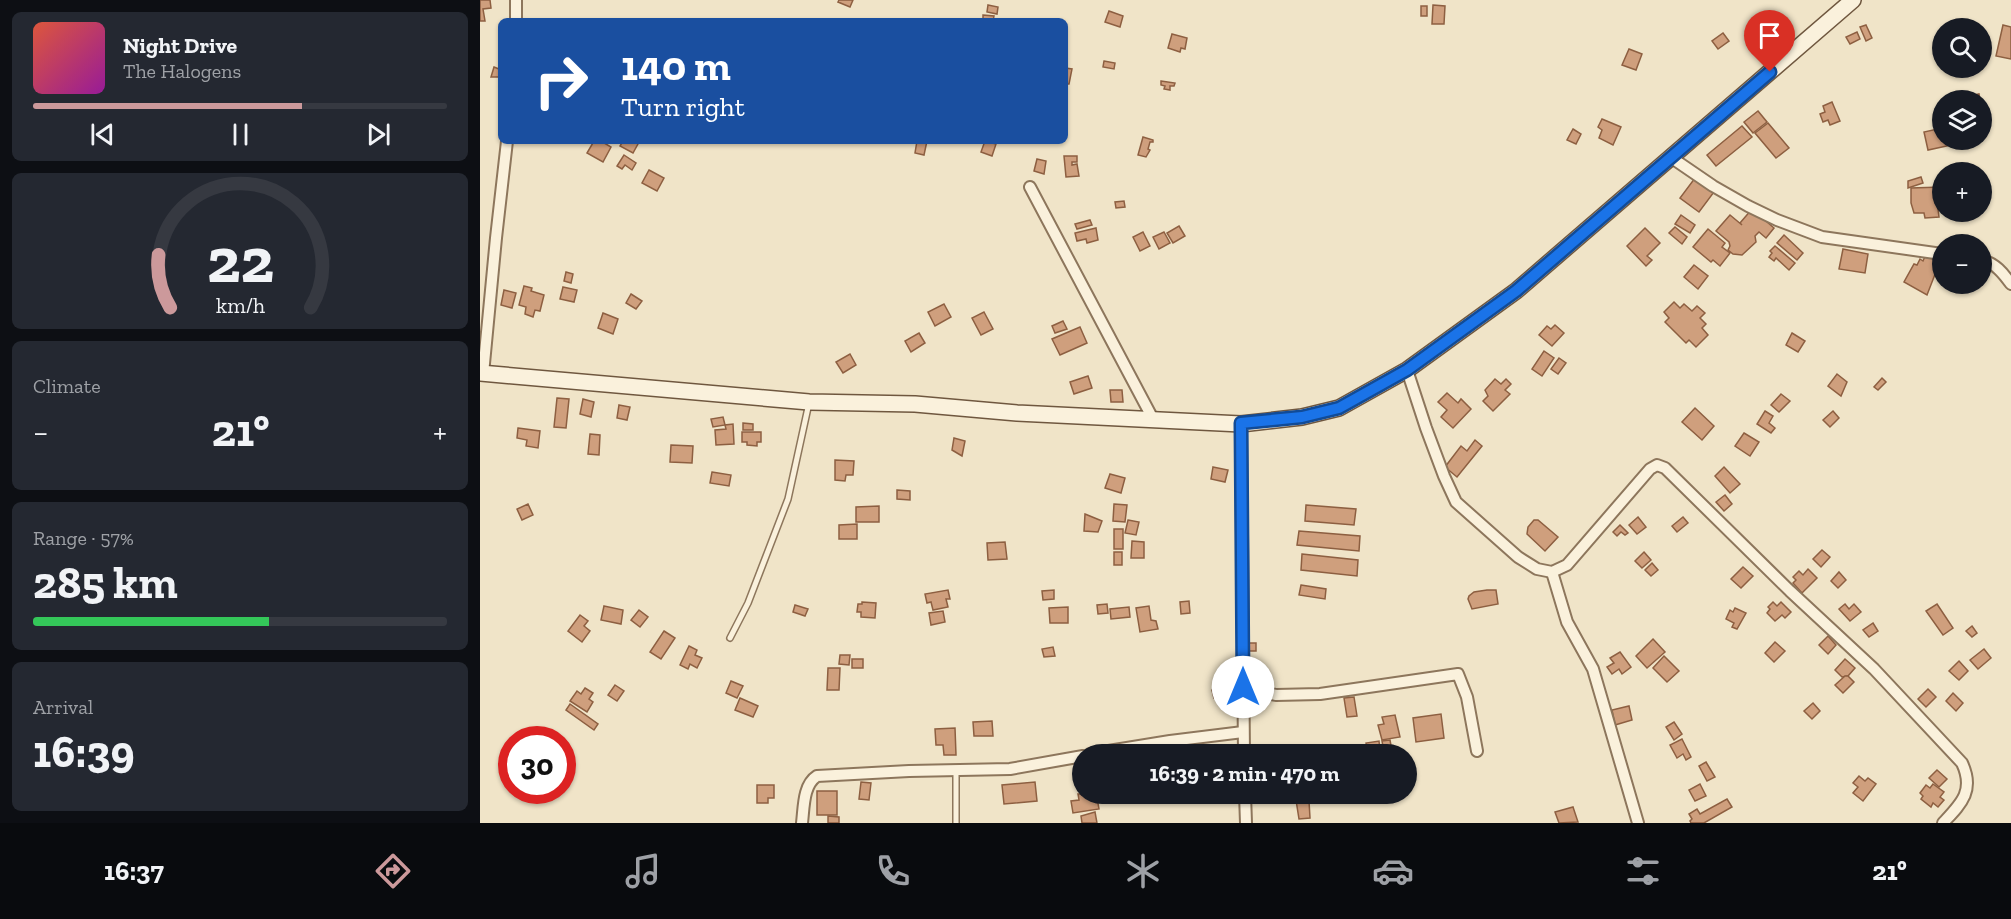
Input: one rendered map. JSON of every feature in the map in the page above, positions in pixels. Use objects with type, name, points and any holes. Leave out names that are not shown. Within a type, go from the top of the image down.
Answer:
[{"type":"street","points":[[516,0],[516,18]]},
{"type":"street","points":[[507,144],[482,374],[809,402],[915,404],[1017,413],[1241,423],[1302,417],[1339,408],[1407,370],[1516,291],[1853,0]]},
{"type":"street","points":[[1672,158],[1748,206],[1822,237],[1932,253]]},
{"type":"street","points":[[1030,187],[1153,419]]},
{"type":"street","points":[[1992,264],[2011,284]]},
{"type":"street","points":[[1407,370],[1436,457],[1456,502],[1518,557],[1537,569],[1552,573],[1567,565],[1650,469],[1657,465],[1665,468],[1790,591],[1874,669],[1962,764],[1967,774],[1964,800],[1943,823]]},
{"type":"street","points":[[1241,423],[1244,744]]},
{"type":"street","points":[[1552,573],[1567,622],[1593,669],[1638,823]]},
{"type":"street","points":[[1243,687],[1276,695],[1320,694],[1458,674],[1467,697],[1477,751]]},
{"type":"street","points":[[1152,744],[1243,732]]},
{"type":"street","points":[[802,823],[807,788],[811,780],[817,776],[873,772],[1010,769],[1072,758]]},
{"type":"street","points":[[1245,804],[1246,823]]},
{"type":"lane","points":[[729,638],[748,603],[788,500],[809,402]]},
{"type":"lane","points":[[956,770],[956,823]]},
{"type":"building","points":[[480,0],[490,0],[491,8],[483,9],[485,21],[480,21]]},
{"type":"building","points":[[839,0],[853,0],[850,7],[838,2]]},
{"type":"building","points":[[988,5],[998,7],[997,14],[987,12]]},
{"type":"building","points":[[1433,5],[1445,6],[1444,24],[1432,24]]},
{"type":"building","points":[[1421,6],[1427,6],[1427,16],[1421,16]]},
{"type":"building","points":[[1109,11],[1123,16],[1120,27],[1105,22]]},
{"type":"building","points":[[983,15],[994,16],[994,18],[983,18]]},
{"type":"building","points":[[1866,25],[1872,38],[1866,41],[1860,27]]},
{"type":"building","points":[[2003,25],[2011,27],[2011,59],[1996,56]]},
{"type":"building","points":[[1857,32],[1860,39],[1850,44],[1846,37]]},
{"type":"building","points":[[1723,33],[1729,41],[1718,49],[1712,41]]},
{"type":"building","points":[[1172,34],[1187,38],[1185,49],[1181,48],[1180,52],[1168,48]]},
{"type":"building","points":[[1629,49],[1642,54],[1636,70],[1622,65]]},
{"type":"building","points":[[1104,61],[1115,63],[1114,69],[1103,67]]},
{"type":"building","points":[[494,67],[498,69],[498,77],[491,77]]},
{"type":"building","points":[[1068,68],[1072,69],[1068,84]]},
{"type":"building","points":[[1161,81],[1175,83],[1174,86],[1170,86],[1170,90],[1164,89],[1165,86],[1161,85]]},
{"type":"building","points":[[1832,102],[1840,121],[1830,125],[1828,120],[1823,122],[1820,114],[1825,112],[1823,106]]},
{"type":"building","points":[[1758,111],[1767,122],[1753,133],[1744,122]]},
{"type":"building","points":[[1602,119],[1621,127],[1613,145],[1599,138],[1602,130],[1598,127]]},
{"type":"building","points":[[1768,123],[1789,148],[1776,158],[1755,133]]},
{"type":"building","points":[[1742,126],[1752,137],[1716,166],[1707,155]]},
{"type":"building","points":[[1573,129],[1581,134],[1576,144],[1567,140]]},
{"type":"building","points":[[1932,130],[1932,149],[1928,150],[1924,132]]},
{"type":"building","points":[[1143,137],[1153,140],[1150,142],[1148,149],[1150,150],[1146,157],[1138,155]]},
{"type":"building","points":[[592,144],[606,144],[611,147],[603,162],[587,153]]},
{"type":"building","points":[[621,144],[638,144],[633,153],[620,146]]},
{"type":"building","points":[[916,144],[926,144],[924,155],[915,153]]},
{"type":"building","points":[[984,144],[996,144],[992,156],[981,152]]},
{"type":"building","points":[[624,155],[636,163],[632,170],[625,165],[622,169],[617,166]]},
{"type":"building","points":[[1064,156],[1077,156],[1077,162],[1072,162],[1072,165],[1077,164],[1079,176],[1066,177]]},
{"type":"building","points":[[1037,159],[1046,161],[1044,174],[1034,171]]},
{"type":"building","points":[[649,170],[664,178],[657,191],[642,183]]},
{"type":"building","points":[[1921,177],[1923,183],[1908,188],[1908,181]]},
{"type":"building","points":[[1695,178],[1714,192],[1699,212],[1680,198]]},
{"type":"building","points":[[1932,187],[1932,218],[1925,218],[1924,213],[1914,213],[1911,188]]},
{"type":"building","points":[[1124,201],[1125,207],[1116,208],[1115,202]]},
{"type":"building","points":[[1752,209],[1774,228],[1766,238],[1759,232],[1755,236],[1756,242],[1742,255],[1733,254],[1728,250],[1729,242],[1716,231],[1730,215],[1742,225],[1740,223]]},
{"type":"building","points":[[1681,215],[1695,225],[1690,233],[1675,224]]},
{"type":"building","points":[[1090,220],[1092,225],[1077,229],[1075,224]]},
{"type":"building","points":[[1179,226],[1185,236],[1173,243],[1167,233]]},
{"type":"building","points":[[1675,227],[1687,237],[1682,244],[1669,233]]},
{"type":"building","points":[[1096,228],[1098,240],[1087,243],[1086,239],[1077,241],[1075,233]]},
{"type":"building","points":[[1645,228],[1660,243],[1647,256],[1652,260],[1646,266],[1627,246]]},
{"type":"building","points":[[1708,229],[1725,243],[1722,247],[1730,253],[1720,266],[1713,260],[1711,262],[1693,247]]},
{"type":"building","points":[[1143,232],[1150,246],[1140,251],[1133,237]]},
{"type":"building","points":[[1164,232],[1170,243],[1159,249],[1153,237]]},
{"type":"building","points":[[1784,235],[1803,253],[1797,260],[1777,243]]},
{"type":"building","points":[[1775,246],[1795,263],[1789,270],[1776,258],[1774,261],[1769,257],[1772,253],[1770,251]]},
{"type":"building","points":[[1843,249],[1868,254],[1865,273],[1839,269]]},
{"type":"building","points":[[1926,254],[1932,259],[1932,282],[1927,295],[1904,282],[1914,264],[1917,265],[1920,259],[1923,261]]},
{"type":"building","points":[[1694,265],[1708,276],[1698,289],[1684,277]]},
{"type":"building","points":[[566,272],[573,274],[571,283],[564,281]]},
{"type":"building","points":[[524,286],[544,295],[540,311],[535,310],[533,317],[525,314],[526,307],[519,305]]},
{"type":"building","points":[[563,287],[577,290],[574,302],[560,299]]},
{"type":"building","points":[[504,290],[516,293],[512,308],[501,305]]},
{"type":"building","points":[[631,294],[642,301],[636,309],[626,303]]},
{"type":"building","points":[[1674,302],[1680,308],[1684,304],[1692,311],[1697,306],[1705,313],[1700,318],[1706,324],[1702,328],[1708,335],[1696,347],[1689,340],[1686,343],[1665,322],[1669,318],[1664,312]]},
{"type":"building","points":[[944,304],[951,317],[935,326],[928,312]]},
{"type":"building","points":[[984,312],[993,329],[981,335],[972,318]]},
{"type":"building","points":[[603,313],[618,319],[613,334],[598,328]]},
{"type":"building","points":[[1063,321],[1067,329],[1055,333],[1052,326]]},
{"type":"building","points":[[1555,325],[1564,333],[1552,346],[1539,335],[1547,326],[1551,329]]},
{"type":"building","points":[[1080,327],[1087,343],[1060,355],[1052,339]]},
{"type":"building","points":[[919,333],[925,343],[911,352],[905,341]]},
{"type":"building","points":[[1792,333],[1805,341],[1798,352],[1786,345]]},
{"type":"building","points":[[1544,351],[1554,358],[1542,376],[1532,369]]},
{"type":"building","points":[[850,354],[856,365],[843,373],[836,362]]},
{"type":"building","points":[[1559,358],[1566,363],[1558,374],[1551,369]]},
{"type":"building","points":[[1837,374],[1847,382],[1841,396],[1828,386]]},
{"type":"building","points":[[1088,376],[1092,388],[1074,394],[1070,382]]},
{"type":"building","points":[[1882,378],[1886,382],[1878,390],[1874,387]]},
{"type":"building","points":[[1495,379],[1501,384],[1506,379],[1511,384],[1505,390],[1510,394],[1493,411],[1483,401],[1488,396],[1485,390]]},
{"type":"building","points":[[1110,390],[1122,390],[1123,402],[1111,402]]},
{"type":"building","points":[[1447,393],[1458,403],[1461,399],[1471,409],[1453,428],[1441,417],[1447,410],[1438,402]]},
{"type":"building","points":[[1781,394],[1790,401],[1779,412],[1771,405]]},
{"type":"building","points":[[557,398],[569,399],[566,428],[554,427]]},
{"type":"building","points":[[583,399],[594,402],[591,417],[580,414]]},
{"type":"building","points":[[619,405],[630,407],[627,420],[617,418]]},
{"type":"building","points":[[1695,408],[1714,426],[1702,440],[1682,422]]},
{"type":"building","points":[[1765,411],[1773,416],[1769,423],[1775,428],[1771,433],[1757,424]]},
{"type":"building","points":[[1833,411],[1839,418],[1830,427],[1823,420]]},
{"type":"building","points":[[723,417],[725,425],[713,427],[711,419]]},
{"type":"building","points":[[743,423],[753,424],[753,430],[743,430]]},
{"type":"building","points":[[733,424],[734,444],[716,445],[715,430],[726,429],[725,425]]},
{"type":"building","points":[[518,428],[540,431],[538,448],[526,446],[527,440],[517,438]]},
{"type":"building","points":[[742,432],[761,432],[761,442],[757,442],[757,446],[747,445],[747,442],[742,442]]},
{"type":"building","points":[[1744,433],[1759,442],[1750,456],[1735,446]]},
{"type":"building","points":[[590,434],[600,435],[599,455],[588,454]]},
{"type":"building","points":[[954,438],[965,441],[962,456],[952,450]]},
{"type":"building","points":[[1475,440],[1482,446],[1457,477],[1445,467],[1461,446],[1467,451]]},
{"type":"building","points":[[671,445],[693,446],[692,463],[670,462]]},
{"type":"building","points":[[835,460],[854,461],[853,475],[846,475],[845,481],[835,480]]},
{"type":"building","points":[[1213,467],[1228,470],[1225,482],[1211,479]]},
{"type":"building","points":[[1724,467],[1740,484],[1730,493],[1715,476]]},
{"type":"building","points":[[712,472],[731,475],[729,486],[710,483]]},
{"type":"building","points":[[1110,474],[1125,478],[1121,493],[1105,488]]},
{"type":"building","points":[[897,490],[910,491],[910,500],[897,499]]},
{"type":"building","points":[[1725,495],[1732,504],[1724,511],[1716,502]]},
{"type":"building","points":[[528,504],[533,515],[522,520],[517,509]]},
{"type":"building","points":[[1114,504],[1127,505],[1125,522],[1113,521]]},
{"type":"building","points":[[1306,505],[1356,509],[1354,525],[1305,521]]},
{"type":"building","points":[[879,506],[879,522],[856,522],[856,507]]},
{"type":"building","points":[[1085,514],[1102,521],[1098,532],[1084,531]]},
{"type":"building","points":[[1638,517],[1646,527],[1637,534],[1629,525]]},
{"type":"building","points":[[1683,517],[1688,523],[1677,532],[1672,526]]},
{"type":"building","points":[[1128,520],[1139,522],[1136,535],[1125,533]]},
{"type":"building","points":[[1534,520],[1538,520],[1558,537],[1545,551],[1527,534],[1528,527]]},
{"type":"building","points":[[857,524],[857,539],[839,539],[839,525]]},
{"type":"building","points":[[1620,525],[1628,533],[1625,535],[1621,532],[1617,536],[1613,532]]},
{"type":"building","points":[[1114,529],[1123,529],[1123,549],[1114,549]]},
{"type":"building","points":[[1299,531],[1360,536],[1359,551],[1297,545]]},
{"type":"building","points":[[1132,541],[1144,542],[1144,558],[1131,558]]},
{"type":"building","points":[[1005,542],[1007,559],[988,560],[987,543]]},
{"type":"building","points":[[1822,550],[1830,557],[1821,567],[1813,559]]},
{"type":"building","points":[[1114,552],[1122,552],[1122,565],[1114,565]]},
{"type":"building","points":[[1644,552],[1651,560],[1642,568],[1635,561]]},
{"type":"building","points":[[1302,554],[1358,560],[1357,576],[1301,570]]},
{"type":"building","points":[[1652,563],[1658,570],[1651,576],[1645,570]]},
{"type":"building","points":[[1743,567],[1753,576],[1741,588],[1731,579]]},
{"type":"building","points":[[1808,569],[1817,578],[1802,593],[1793,583],[1796,580],[1793,577],[1799,571],[1803,575]]},
{"type":"building","points":[[1839,572],[1846,580],[1838,588],[1831,581]]},
{"type":"building","points":[[1301,585],[1326,589],[1325,599],[1299,595]]},
{"type":"building","points":[[948,590],[950,599],[946,599],[948,607],[933,610],[931,602],[927,603],[925,594]]},
{"type":"building","points":[[1054,590],[1054,599],[1043,600],[1042,591]]},
{"type":"building","points":[[1496,590],[1498,604],[1472,609],[1469,596],[1474,592]]},
{"type":"building","points":[[1189,601],[1190,613],[1181,614],[1180,602]]},
{"type":"building","points":[[1773,602],[1777,606],[1781,602],[1791,612],[1785,618],[1782,615],[1775,621],[1767,613],[1770,609],[1768,607]]},
{"type":"building","points":[[876,603],[875,618],[861,617],[861,612],[857,612],[858,604]]},
{"type":"building","points":[[1107,604],[1108,613],[1098,614],[1097,605]]},
{"type":"building","points":[[1845,604],[1849,609],[1854,604],[1861,612],[1850,621],[1839,609]]},
{"type":"building","points":[[1937,604],[1953,628],[1943,635],[1926,611]]},
{"type":"building","points":[[795,605],[808,609],[805,616],[793,612]]},
{"type":"building","points":[[604,606],[623,610],[621,624],[601,620]]},
{"type":"building","points":[[1149,606],[1151,620],[1156,621],[1158,629],[1140,632],[1136,608]]},
{"type":"building","points":[[1068,607],[1068,623],[1050,623],[1049,608]]},
{"type":"building","points":[[1129,607],[1130,617],[1111,619],[1110,609]]},
{"type":"building","points":[[1735,608],[1746,613],[1737,629],[1732,627],[1734,623],[1726,619],[1730,610],[1733,612]]},
{"type":"building","points":[[639,610],[648,617],[640,627],[631,620]]},
{"type":"building","points":[[943,611],[945,622],[931,625],[929,613]]},
{"type":"building","points":[[580,615],[588,621],[584,626],[590,631],[582,642],[568,631]]},
{"type":"building","points":[[1873,623],[1878,631],[1869,637],[1863,630]]},
{"type":"building","points":[[1972,626],[1977,633],[1972,637],[1966,631]]},
{"type":"building","points":[[664,631],[675,638],[661,659],[650,652]]},
{"type":"building","points":[[1828,636],[1836,645],[1828,654],[1819,645]]},
{"type":"building","points":[[1653,639],[1665,652],[1647,668],[1636,656]]},
{"type":"building","points":[[1775,642],[1785,651],[1774,662],[1765,653]]},
{"type":"building","points":[[1248,643],[1256,643],[1256,651],[1248,651]]},
{"type":"building","points":[[689,646],[697,650],[695,655],[702,658],[697,668],[690,664],[688,669],[680,665]]},
{"type":"building","points":[[1053,647],[1055,656],[1044,657],[1042,649]]},
{"type":"building","points":[[1984,649],[1991,658],[1978,669],[1970,660]]},
{"type":"building","points":[[1620,652],[1631,667],[1622,674],[1619,669],[1612,674],[1607,667],[1614,663],[1610,658]]},
{"type":"building","points":[[840,655],[850,655],[849,665],[839,664]]},
{"type":"building","points":[[1664,656],[1679,671],[1667,682],[1653,668]]},
{"type":"building","points":[[852,659],[863,659],[863,668],[852,668]]},
{"type":"building","points":[[1845,659],[1855,668],[1848,676],[1842,677],[1835,670]]},
{"type":"building","points":[[1959,661],[1968,671],[1959,680],[1949,671]]},
{"type":"building","points":[[828,668],[840,668],[839,690],[827,690]]},
{"type":"building","points":[[1845,676],[1854,682],[1843,693],[1835,685]]},
{"type":"building","points":[[731,681],[743,686],[737,698],[726,693]]},
{"type":"building","points":[[615,685],[624,691],[617,701],[608,695]]},
{"type":"building","points":[[585,688],[593,693],[589,699],[593,702],[587,712],[570,701],[577,691],[581,694]]},
{"type":"building","points":[[1221,688],[1223,696],[1214,698],[1212,690]]},
{"type":"building","points":[[1928,689],[1936,697],[1926,707],[1918,699]]},
{"type":"building","points":[[1953,693],[1963,703],[1956,711],[1946,701]]},
{"type":"building","points":[[1354,697],[1357,716],[1347,717],[1344,698]]},
{"type":"building","points":[[740,698],[758,706],[753,717],[735,710]]},
{"type":"building","points":[[1813,703],[1820,711],[1812,719],[1804,711]]},
{"type":"building","points":[[570,704],[598,724],[594,730],[566,710]]},
{"type":"building","points":[[1629,706],[1632,720],[1615,725],[1612,710]]},
{"type":"building","points":[[1441,714],[1444,738],[1416,742],[1413,718]]},
{"type":"building","points":[[1395,715],[1400,737],[1382,740],[1378,725],[1384,724],[1382,717]]},
{"type":"building","points":[[992,721],[993,736],[974,736],[973,722]]},
{"type":"building","points":[[1674,722],[1682,734],[1674,740],[1666,727]]},
{"type":"building","points":[[955,728],[956,755],[944,755],[943,745],[936,745],[935,729]]},
{"type":"building","points":[[1682,739],[1691,757],[1686,760],[1683,754],[1677,758],[1670,745]]},
{"type":"building","points":[[1390,740],[1391,744],[1383,744],[1382,741]]},
{"type":"building","points":[[1379,741],[1379,744],[1366,744]]},
{"type":"building","points":[[1706,762],[1715,777],[1707,781],[1699,766]]},
{"type":"building","points":[[1937,770],[1947,779],[1939,787],[1929,778]]},
{"type":"building","points":[[1859,776],[1865,781],[1868,778],[1876,784],[1863,801],[1853,793],[1858,787],[1853,783]]},
{"type":"building","points":[[861,782],[871,783],[869,800],[859,799]]},
{"type":"building","points":[[1035,782],[1037,801],[1004,804],[1002,785]]},
{"type":"building","points":[[1700,784],[1706,796],[1695,801],[1689,790]]},
{"type":"building","points":[[1933,784],[1944,792],[1940,797],[1944,800],[1938,807],[1933,803],[1931,807],[1921,799],[1923,796],[1920,793],[1926,785],[1930,788]]},
{"type":"building","points":[[757,785],[774,785],[774,798],[768,798],[768,803],[757,803]]},
{"type":"building","points":[[817,791],[837,791],[837,815],[817,815]]},
{"type":"building","points":[[1727,799],[1732,807],[1704,823],[1691,823],[1692,819],[1689,814],[1697,809],[1700,814]]},
{"type":"building","points":[[1071,801],[1072,804],[1098,804],[1099,809],[1073,813]]},
{"type":"building","points":[[1297,804],[1309,804],[1310,818],[1299,819]]},
{"type":"building","points":[[1573,807],[1578,822],[1559,823],[1555,812]]},
{"type":"building","points":[[1095,812],[1097,823],[1082,823],[1081,816]]},
{"type":"building","points":[[828,816],[839,817],[839,823],[828,823]]},
{"type":"route","points":[[1243,687],[1241,423],[1302,417],[1339,408],[1407,370],[1516,291],[1770,72]]}]
